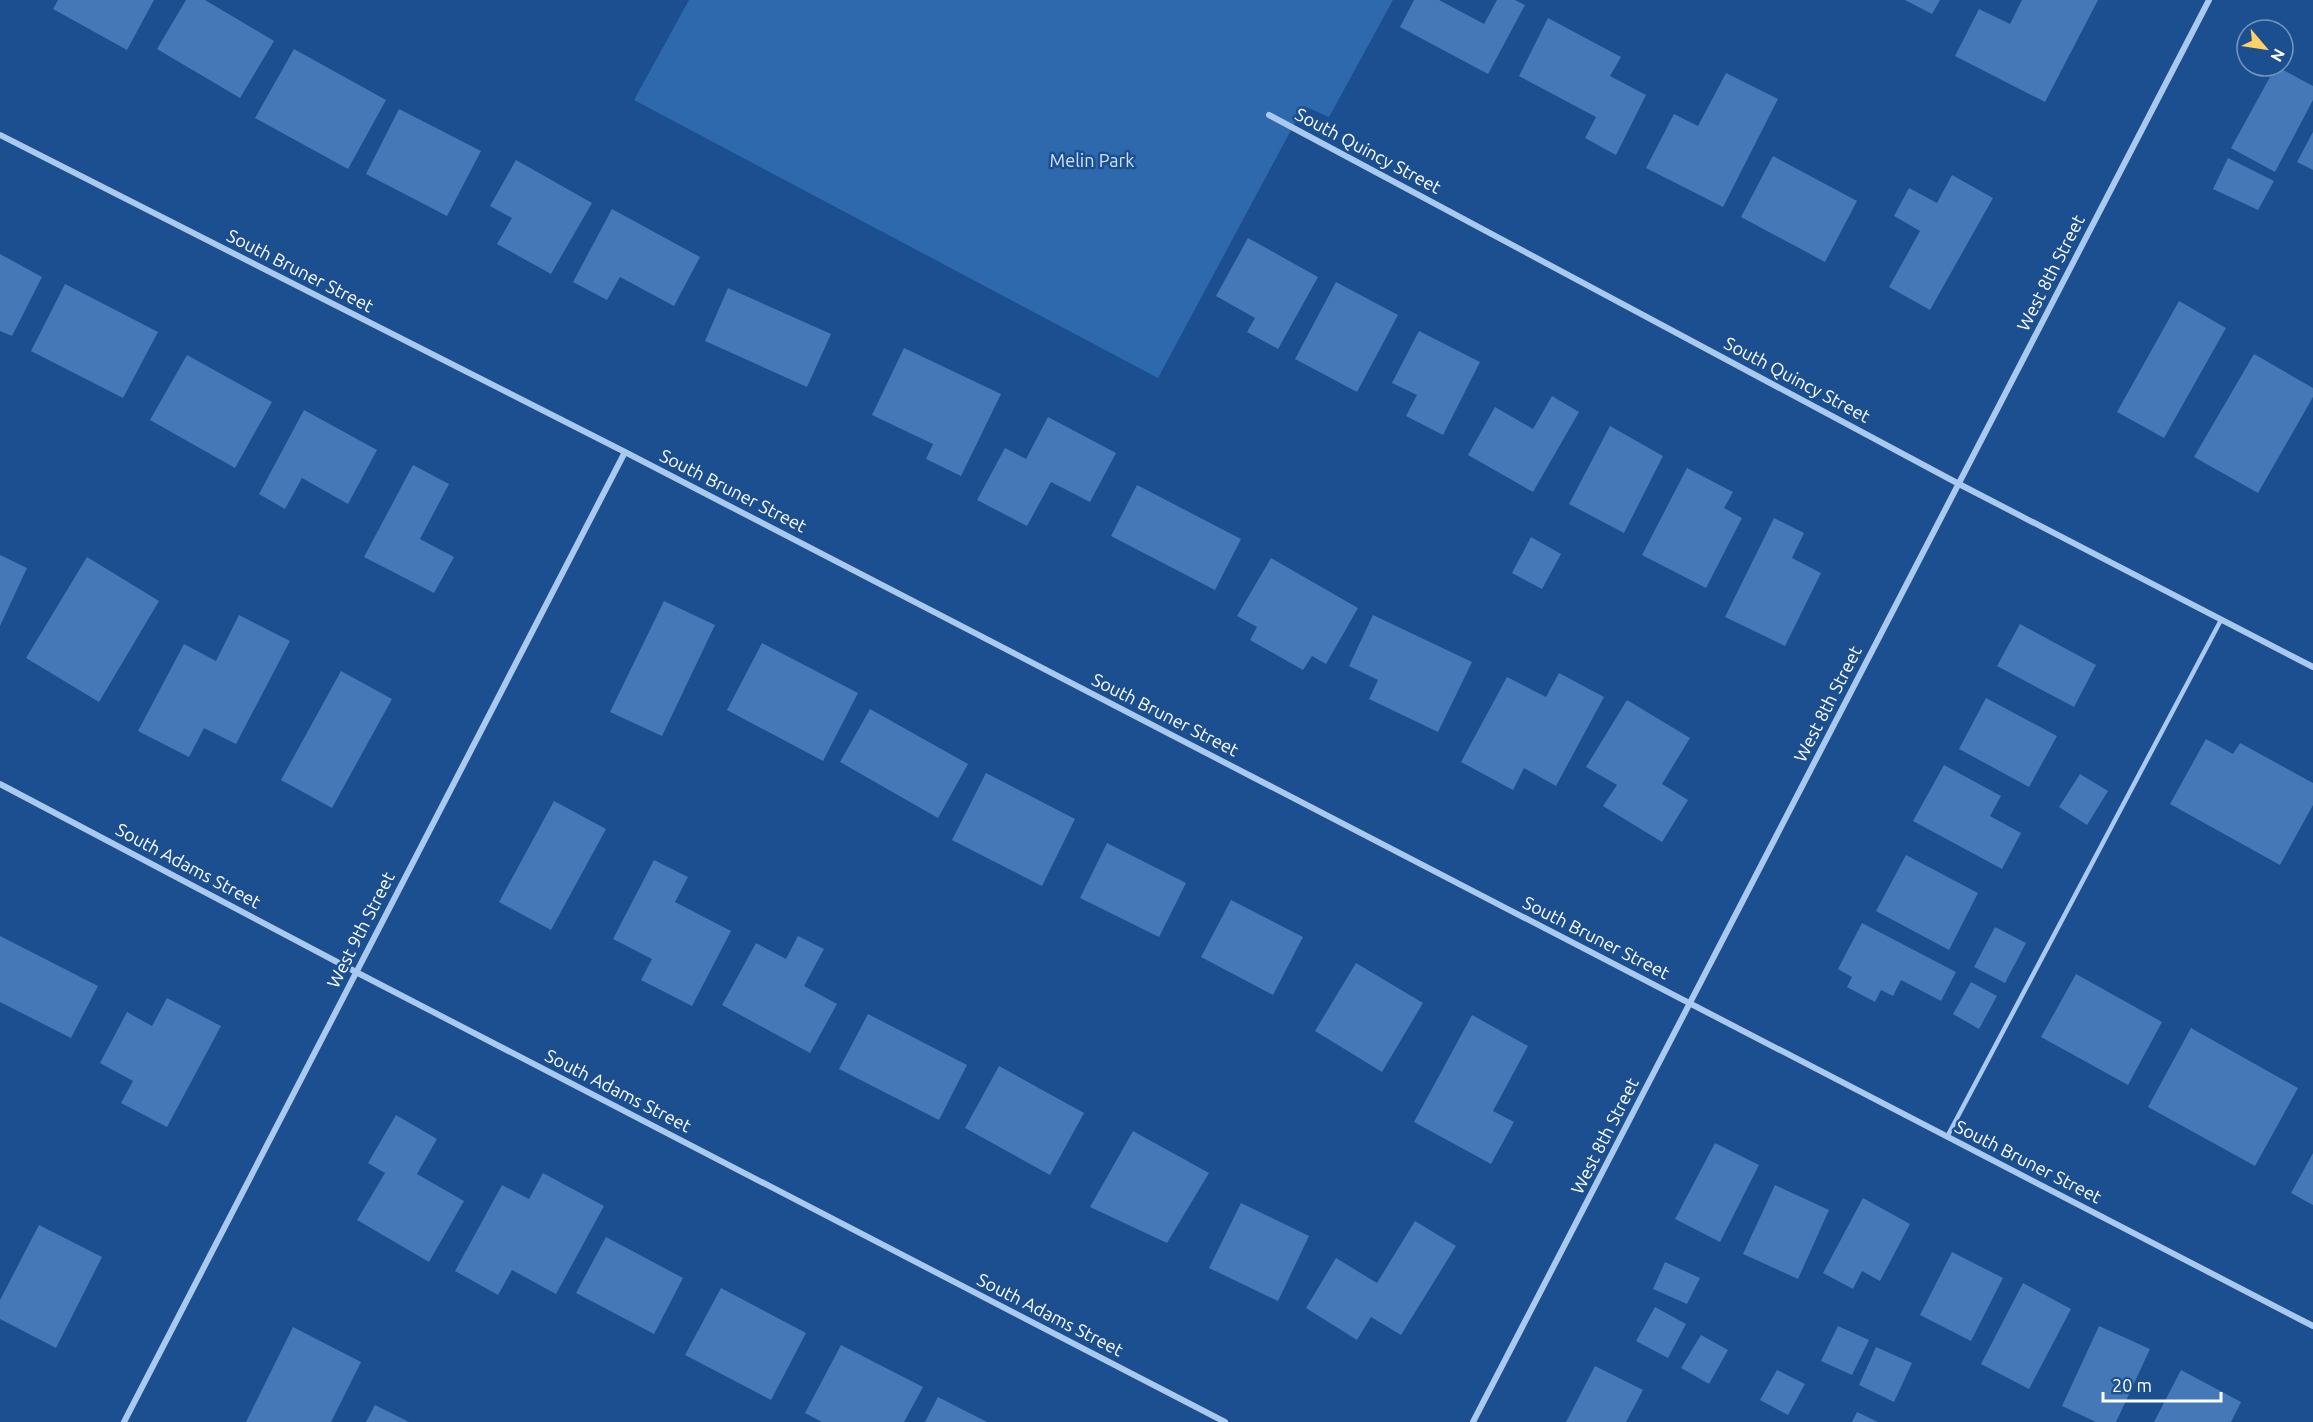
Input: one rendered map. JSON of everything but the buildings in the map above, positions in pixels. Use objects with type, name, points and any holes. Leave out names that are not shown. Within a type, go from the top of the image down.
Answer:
[{"type":"street","name":"West 8th Street","points":[[1473,1422],[2209,0]]},
{"type":"street","name":"South Quincy Street","points":[[1269,114],[1959,484],[2313,667]]},
{"type":"street","name":"South Bruner Street","points":[[0,135],[625,452],[2313,1326]]},
{"type":"street","name":"West 9th Street","points":[[124,1422],[625,452]]},
{"type":"street","name":"South Adams Street","points":[[0,784],[356,972],[1225,1422]]},
{"type":"lane","points":[[1947,1137],[2221,620]]},
{"type":"green space","name":"Melin Park","points":[[689,0],[1393,0],[1329,117],[1304,106],[1158,378],[634,100]]}]
